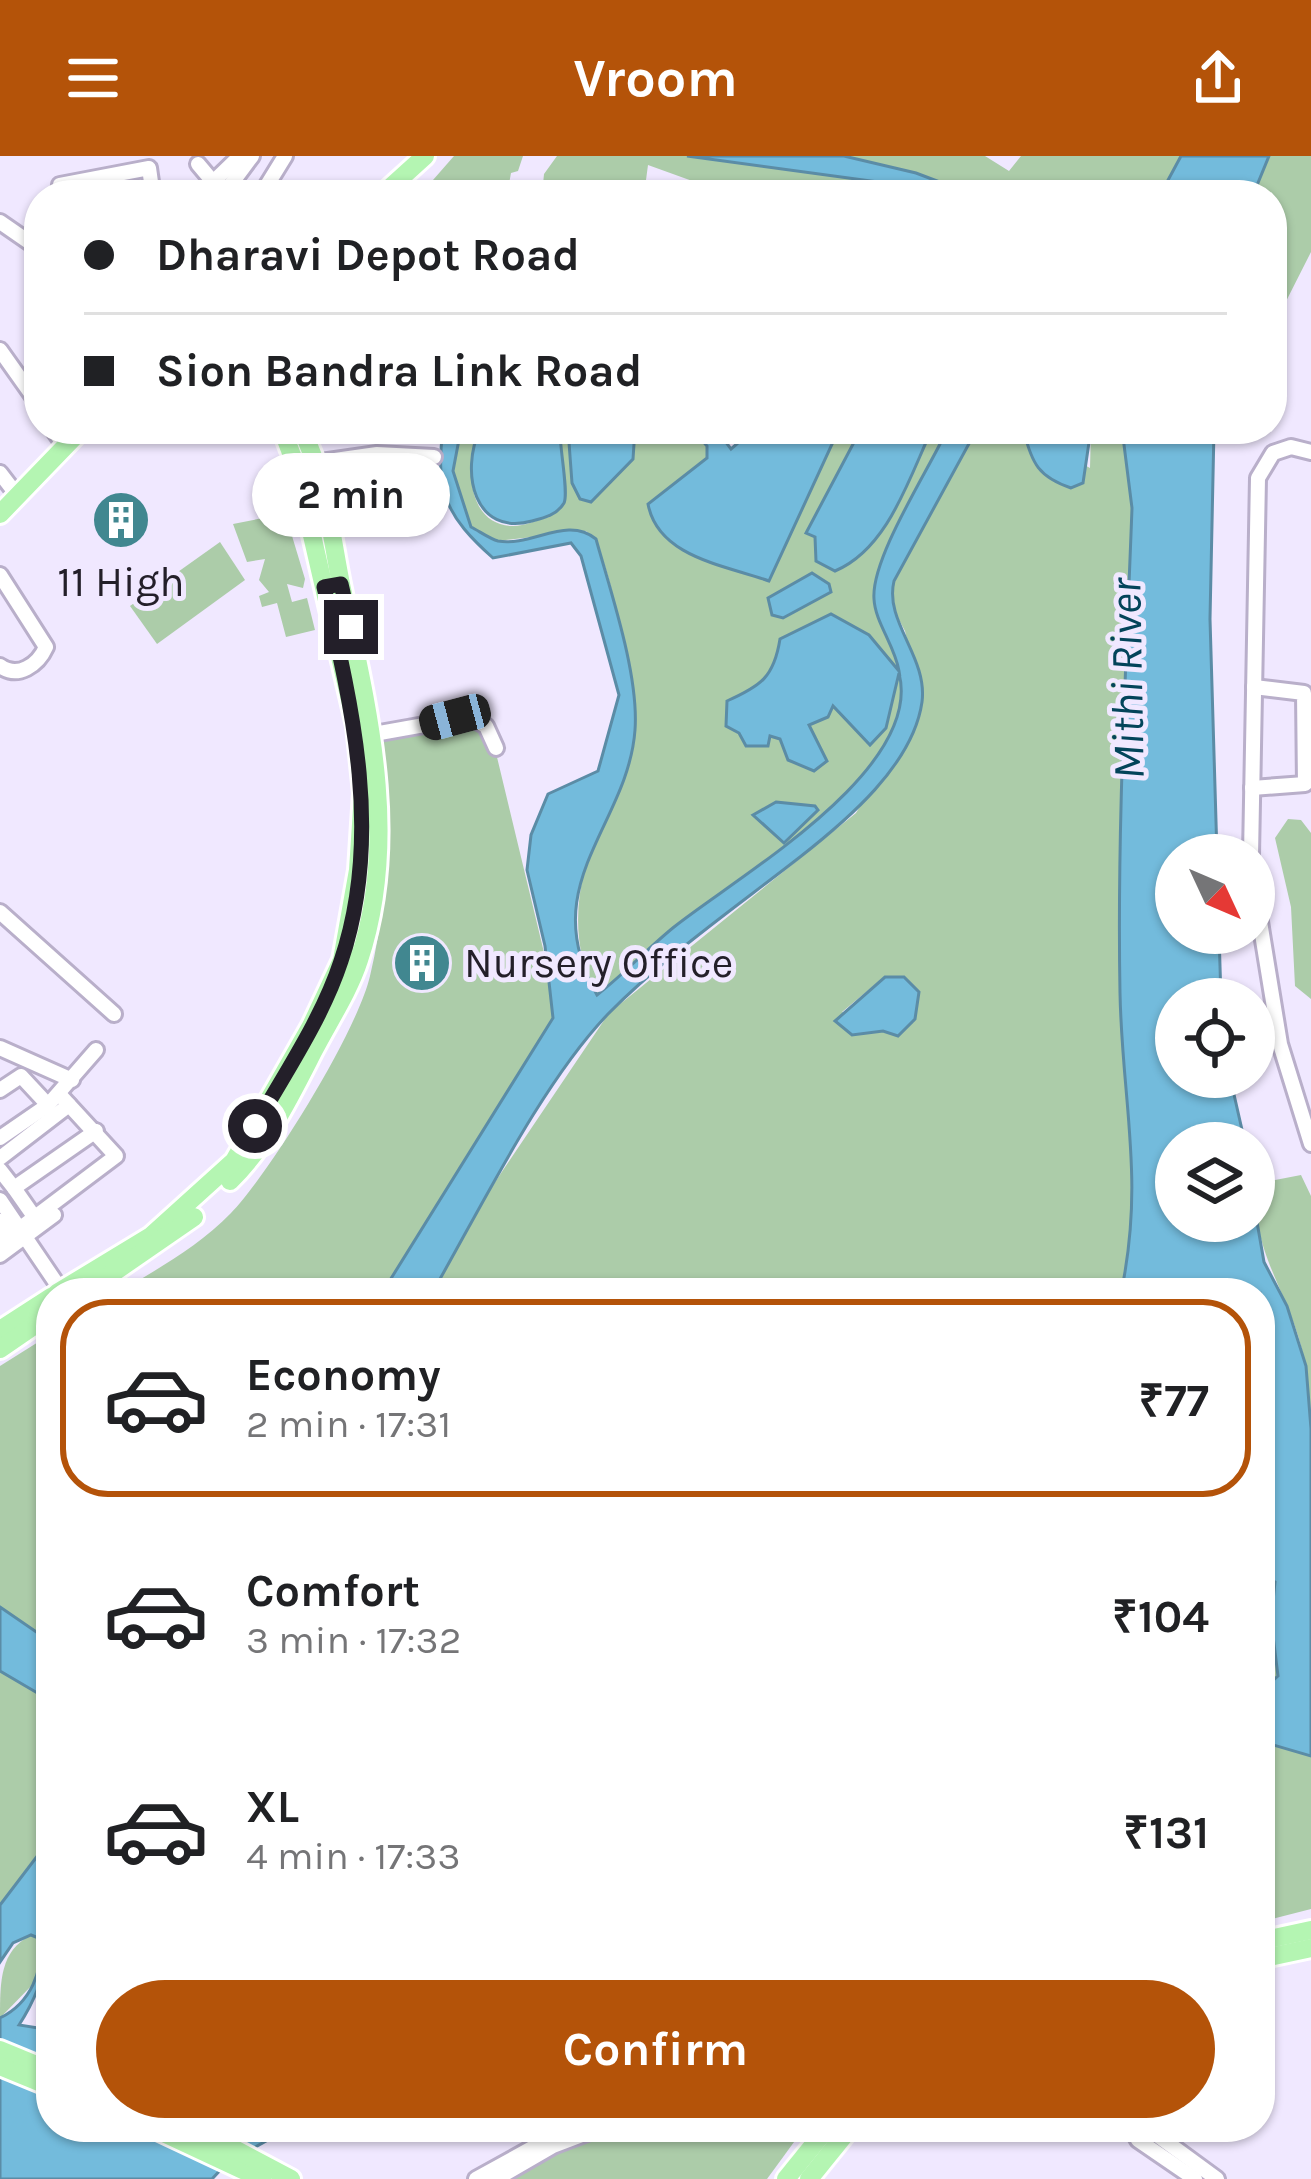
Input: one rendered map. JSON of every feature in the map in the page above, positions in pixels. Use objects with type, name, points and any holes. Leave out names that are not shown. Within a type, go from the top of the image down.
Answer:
[{"type":"main road","points":[[399,180],[425,156]]},
{"type":"main road","points":[[415,180],[437,156]]},
{"type":"main road","points":[[0,514],[56,444]]},
{"type":"main road","points":[[287,444],[323,543]]},
{"type":"main road","points":[[106,1278],[186,1225],[254,1154],[360,958],[374,871],[379,772],[374,734],[323,543],[314,463],[307,444]]},
{"type":"main road","points":[[82,1278],[151,1236],[234,1161],[311,1026],[342,960],[358,870],[363,793],[333,586]]},
{"type":"main road","points":[[0,1330],[36,1307]]},
{"type":"main road","points":[[0,1349],[36,1324]]},
{"type":"main road","points":[[1275,1938],[1311,1930]]},
{"type":"main road","points":[[1275,1956],[1311,1948]]},
{"type":"main road","points":[[0,2050],[36,2065]]},
{"type":"main road","points":[[0,2066],[36,2081]]},
{"type":"main road","points":[[183,2142],[262,2179]]},
{"type":"main road","points":[[221,2142],[291,2179]]},
{"type":"main road","points":[[786,2179],[814,2142]]},
{"type":"main road","points":[[808,2179],[839,2142]]},
{"type":"street","points":[[229,180],[252,156]]},
{"type":"street","points":[[198,164],[212,180]]},
{"type":"street","points":[[85,180],[149,168],[151,180]]},
{"type":"street","points":[[0,350],[24,384]]},
{"type":"street","points":[[1253,834],[1258,478],[1273,453],[1291,447],[1311,452]]},
{"type":"street","points":[[314,463],[377,454],[434,457]]},
{"type":"street","points":[[0,473],[15,491]]},
{"type":"street","points":[[0,575],[46,647],[26,669],[16,672],[0,666]]},
{"type":"street","points":[[1257,788],[1305,784],[1304,693],[1258,687]]},
{"type":"street","points":[[374,734],[469,717],[486,726],[496,748]]},
{"type":"street","points":[[0,912],[114,1014]]},
{"type":"street","points":[[1265,954],[1280,1044],[1311,1144]]},
{"type":"street","points":[[0,1048],[72,1080]]},
{"type":"street","points":[[0,1158],[95,1050]]},
{"type":"street","points":[[0,1090],[21,1076],[115,1150],[114,1161],[35,1218],[0,1255]]},
{"type":"street","points":[[0,1127],[54,1100]]},
{"type":"street","points":[[0,1138],[54,1100]]},
{"type":"street","points":[[14,1189],[96,1131]]},
{"type":"street","points":[[0,1170],[35,1218]]},
{"type":"street","points":[[22,1233],[111,1171]]},
{"type":"street","points":[[0,1200],[49,1278]]},
{"type":"street","points":[[0,1221],[9,1234],[0,1244]]},
{"type":"street","points":[[476,2179],[542,2142]]},
{"type":"street","points":[[496,2179],[564,2142]]},
{"type":"street","points":[[1141,2142],[1195,2179]]},
{"type":"street","points":[[1166,2142],[1216,2179]]},
{"type":"green space","points":[[454,156],[523,156],[510,180],[433,180]]},
{"type":"green space","points":[[557,156],[687,156],[863,180],[690,180],[648,165],[646,180],[543,180]]},
{"type":"green space","points":[[844,156],[985,156],[1009,171],[1021,156],[1181,156],[1168,180],[934,180]]},
{"type":"green space","points":[[1269,156],[1311,156],[1311,252],[1287,299],[1287,180],[1259,180]]},
{"type":"green space","points":[[458,444],[475,444],[473,488],[484,514],[511,526],[549,517],[566,490],[561,444],[569,444],[572,483],[590,502],[633,459],[634,444],[705,444],[707,458],[768,580],[832,444],[853,444],[807,533],[888,522],[925,444],[943,444],[873,601],[895,648],[904,685],[891,733],[870,767],[809,828],[673,928],[597,996],[581,952],[578,908],[586,863],[624,776],[628,749],[622,644],[607,573],[586,531],[497,541],[471,527],[453,470]],"holes":[[[869,635],[898,671],[886,728],[870,745],[832,705],[780,739],[770,735],[747,746],[727,701],[762,686],[775,669]]]},
{"type":"green space","points":[[969,444],[1046,444],[1090,468],[1091,444],[1124,444],[1132,508],[1120,993],[1132,1177],[1124,1278],[440,1278],[491,1188],[609,1013],[856,813],[922,703],[905,631],[889,601],[895,581]],"holes":[[[884,977],[898,1035],[842,1012]]]},
{"type":"green space","points":[[293,512],[295,524],[289,526],[305,579],[303,588],[287,584],[292,602],[307,598],[315,630],[286,637],[277,603],[262,607],[259,596],[269,592],[259,580],[265,559],[247,562],[233,524]]},
{"type":"green space","points":[[220,542],[245,580],[157,644],[130,606]]},
{"type":"green space","points":[[468,720],[496,753],[547,965],[553,1018],[391,1278],[142,1278],[191,1247],[248,1193],[331,1065],[362,1001],[384,887],[383,737]]},
{"type":"green space","points":[[1288,819],[1301,820],[1311,833],[1311,999],[1295,986],[1291,907],[1275,838]]},
{"type":"green space","points":[[1301,1175],[1311,1196],[1311,1429],[1299,1339],[1262,1242],[1275,1242],[1275,1180]]},
{"type":"green space","points":[[36,1343],[36,1858],[0,1905],[0,1366]]},
{"type":"green space","points":[[1275,1745],[1311,1756],[1311,1909],[1275,1918]]},
{"type":"green space","points":[[36,1937],[36,1981],[0,2018],[2,1980],[8,1959],[21,1942]]},
{"type":"green space","points":[[586,2142],[794,2142],[767,2179],[510,2179]]},
{"type":"water","points":[[687,156],[844,156],[934,180],[863,180]]},
{"type":"water","points":[[1181,156],[1269,156],[1259,180],[1168,180]]},
{"type":"water","points":[[442,444],[458,444],[453,471],[471,527],[495,540],[511,542],[573,530],[596,539],[628,660],[635,708],[629,764],[579,888],[575,920],[580,956],[597,995],[674,927],[820,817],[856,783],[883,746],[899,710],[899,673],[886,728],[870,745],[833,706],[828,717],[809,725],[827,761],[814,771],[788,760],[780,739],[770,736],[768,746],[746,746],[739,733],[726,726],[727,701],[764,679],[780,639],[831,614],[869,635],[899,671],[875,608],[875,582],[900,519],[940,444],[969,444],[894,581],[895,611],[919,670],[922,702],[906,748],[892,769],[837,826],[676,952],[608,1014],[536,1111],[440,1278],[391,1278],[553,1018],[545,946],[527,870],[531,835],[548,794],[598,771],[619,695],[581,556],[571,543],[493,558],[464,529],[447,501]]},
{"type":"water","points":[[561,444],[564,503],[554,513],[532,521],[497,519],[477,497],[472,481],[474,446]]},
{"type":"water","points":[[569,444],[634,444],[633,459],[591,502],[580,499],[572,483]]},
{"type":"water","points":[[832,444],[769,581],[695,556],[665,536],[654,522],[648,504],[707,458],[707,446]]},
{"type":"water","points":[[853,444],[925,444],[895,510],[853,561],[835,571],[816,561],[815,537],[806,533]]},
{"type":"water","points":[[1027,444],[1089,444],[1083,483],[1071,488],[1051,479]]},
{"type":"water","name":"Mithi River","points":[[1124,444],[1214,444],[1210,619],[1216,834],[1155,834],[1155,954],[1220,954],[1220,978],[1155,978],[1155,1098],[1235,1098],[1240,1122],[1155,1122],[1155,1242],[1260,1242],[1272,1278],[1124,1278],[1132,1177],[1120,993],[1132,508]]},
{"type":"water","points":[[812,573],[829,584],[831,592],[783,618],[772,615],[768,598]]},
{"type":"water","points":[[776,802],[818,810],[784,843],[753,815]]},
{"type":"water","points":[[885,977],[904,977],[919,992],[915,1019],[898,1036],[883,1031],[852,1035],[835,1021]]},
{"type":"water","points":[[1275,1283],[1306,1366],[1311,1429],[1311,1756],[1275,1745]]},
{"type":"water","points":[[0,1607],[36,1632],[36,1692],[0,1671]]},
{"type":"water","points":[[36,1858],[36,1937],[13,1943],[0,1962],[0,1905]]},
{"type":"water","points":[[36,1976],[36,1992],[19,2025],[36,2028],[36,2142],[264,2142],[227,2163],[212,2179],[0,2179],[0,2018],[27,1995]]},
{"type":"place","name":"11 High","points":[[121,520]]},
{"type":"place","name":"Nursery Office","points":[[422,963]]},
{"type":"route","points":[[255,1126],[342,960],[358,870],[363,793],[356,727],[324,587],[341,584],[351,627]]}]
